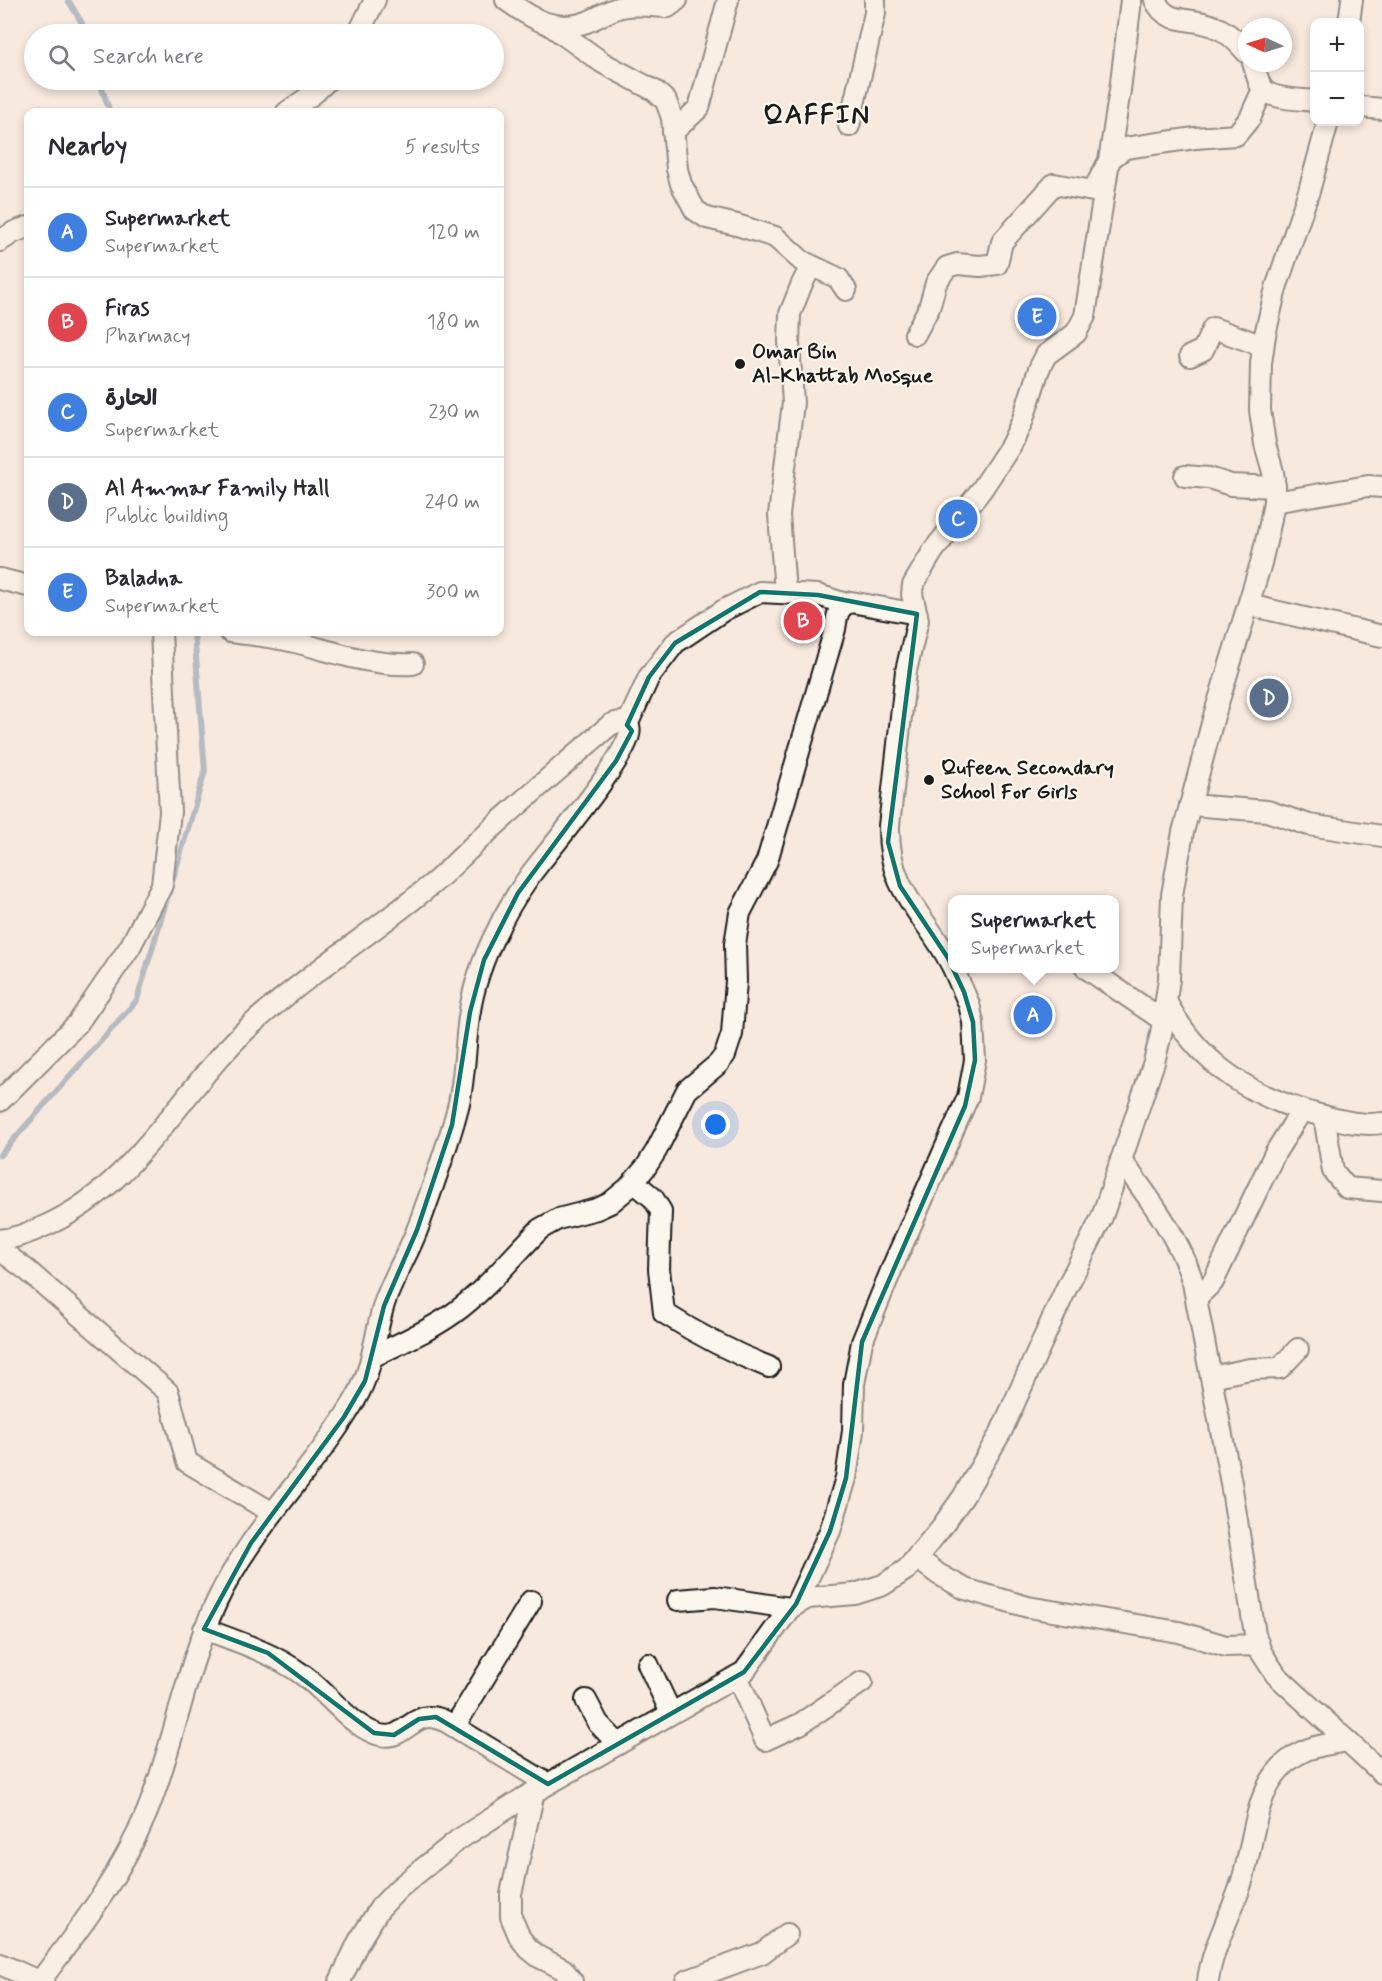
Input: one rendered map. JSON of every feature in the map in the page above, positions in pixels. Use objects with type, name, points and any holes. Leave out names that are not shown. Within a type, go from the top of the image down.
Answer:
[{"type":"street","points":[[363,24],[375,0]]},
{"type":"street","points":[[506,0],[532,18],[550,25],[603,63],[659,94],[670,108],[681,184],[695,210],[707,218],[768,233],[811,266],[835,276],[846,290]]},
{"type":"street","points":[[550,25],[575,25],[622,7],[649,5],[668,7],[677,0]]},
{"type":"street","points":[[673,132],[699,108],[728,0]]},
{"type":"street","points":[[849,126],[875,13],[875,0]]},
{"type":"street","points":[[948,952],[942,933],[909,902],[900,886],[888,842],[906,671],[917,630],[913,585],[954,523],[1011,445],[1046,355],[1069,339],[1082,325],[1087,309],[1110,159],[1131,0]]},
{"type":"street","points":[[1155,0],[1166,16],[1198,21],[1217,27],[1238,44]]},
{"type":"street","points":[[1350,18],[1352,0]]},
{"type":"street","points":[[1256,72],[1263,89],[1275,96],[1310,100]]},
{"type":"street","points":[[915,334],[929,308],[936,283],[947,267],[957,264],[980,266],[998,264],[1002,242],[1054,184],[1093,191],[1110,159],[1125,148],[1236,135],[1250,118],[1263,89]]},
{"type":"street","points":[[293,108],[317,90]]},
{"type":"street","points":[[1364,107],[1382,109]]},
{"type":"street","points":[[678,1600],[715,1597],[793,1606],[818,1596],[855,1594],[870,1590],[896,1578],[916,1558],[963,1497],[1001,1432],[1066,1289],[1102,1217],[1154,1062],[1165,1012],[1172,896],[1177,862],[1214,716],[1261,563],[1274,494],[1273,472],[1263,434],[1260,410],[1263,346],[1274,298],[1309,191],[1327,126]]},
{"type":"street","points":[[0,241],[24,228]]},
{"type":"street","points":[[784,592],[779,515],[793,403],[789,342],[790,315],[811,266]]},
{"type":"street","points":[[1190,356],[1203,350],[1213,328],[1263,346]]},
{"type":"street","points":[[1185,476],[1209,478],[1274,494],[1368,486],[1382,487]]},
{"type":"street","points":[[0,579],[24,585]]},
{"type":"street","points":[[627,725],[649,677],[675,643],[724,610],[760,592],[818,595],[846,604]]},
{"type":"street","points":[[372,1357],[454,1313],[548,1223],[597,1209],[621,1194],[634,1182],[656,1151],[687,1090],[718,1064],[730,1044],[735,1000],[736,927],[740,913],[767,861],[835,629],[838,611],[850,602],[917,614]]},
{"type":"street","points":[[1249,605],[1382,636]]},
{"type":"street","points":[[0,1101],[78,1023],[130,947],[162,885],[170,812],[161,636]]},
{"type":"street","points":[[257,636],[297,642],[372,662],[413,664]]},
{"type":"street","points":[[0,1240],[18,1237],[53,1223],[82,1205],[109,1184],[166,1123],[220,1057],[258,1018],[433,884],[502,819],[609,725],[619,722],[627,725],[631,735],[616,761],[518,892],[502,919],[484,960],[470,1012],[463,1081],[455,1115],[417,1230],[384,1306],[365,1381],[345,1415],[233,1570],[204,1629],[158,1779],[134,1840],[102,1898],[39,1981],[0,1964]]},
{"type":"street","points":[[1190,805],[1267,811],[1309,825],[1382,836]]},
{"type":"street","points":[[340,1981],[369,1924],[394,1893],[458,1840],[541,1788],[746,1670],[793,1606],[830,1531],[844,1487],[853,1431],[854,1384],[862,1342],[895,1261],[968,1097],[975,1060],[973,1022],[956,973]]},
{"type":"street","points":[[1093,973],[1165,1012],[1197,1048],[1227,1075],[1263,1095],[1302,1110],[1357,1124],[1382,1123]]},
{"type":"street","points":[[1196,1298],[1213,1282],[1275,1153],[1302,1110]]},
{"type":"street","points":[[1324,1116],[1333,1171],[1347,1188],[1382,1191]]},
{"type":"street","points":[[1121,1160],[1152,1203],[1189,1267],[1211,1377],[1258,1645],[1267,1664],[1276,1675],[1382,1773]]},
{"type":"street","points":[[634,1182],[653,1198],[661,1211],[659,1269],[664,1313],[743,1357],[769,1367]]},
{"type":"street","points":[[0,1250],[28,1271],[168,1392],[187,1462],[273,1513]]},
{"type":"street","points":[[1211,1377],[1250,1369],[1280,1368],[1298,1349]]},
{"type":"street","points":[[916,1558],[965,1589],[1028,1607],[1179,1632],[1226,1646],[1258,1645]]},
{"type":"street","points":[[454,1726],[531,1601]]},
{"type":"street","points":[[204,1629],[268,1653],[291,1666],[355,1721],[374,1733],[385,1736],[394,1735],[402,1732],[415,1721],[428,1717],[441,1719],[541,1788]]},
{"type":"street","points":[[648,1664],[671,1713]]},
{"type":"street","points":[[736,1676],[765,1740],[800,1724],[862,1682]]},
{"type":"street","points":[[586,1700],[598,1723],[618,1744]]},
{"type":"street","points":[[1208,1981],[1216,1946],[1242,1880],[1258,1809],[1268,1784],[1276,1773],[1296,1755],[1320,1746],[1347,1741]]},
{"type":"street","points":[[541,1788],[512,1894],[511,1917],[520,1938],[529,1949],[539,1957],[563,1969],[572,1981]]},
{"type":"street","points":[[686,1981],[762,1953],[787,1934]]},
{"type":"highlighted area","points":[[760,592],[818,595],[917,614],[888,842],[900,886],[948,958],[964,992],[973,1022],[975,1060],[965,1106],[862,1342],[846,1478],[830,1531],[796,1604],[744,1672],[548,1784],[436,1717],[419,1719],[394,1735],[374,1733],[268,1653],[204,1629],[251,1543],[344,1417],[365,1381],[384,1306],[417,1230],[452,1125],[470,1012],[484,960],[518,893],[616,761],[632,731],[627,725],[649,677],[675,643]]},
{"type":"waterway","points":[[68,0],[82,24]]},
{"type":"waterway","points":[[102,90],[109,108]]},
{"type":"waterway","points":[[0,1155],[137,1000],[205,771],[194,636]]},
{"type":"place","name":"Baladna","points":[[1037,317]]},
{"type":"place","name":"Omar Bin Al-Khattab Mosque","points":[[740,364]]},
{"type":"place","name":"الحارة","points":[[958,519]]},
{"type":"place","name":"Firas","points":[[803,621]]},
{"type":"place","name":"Al Ammar Family Hall","points":[[1269,698]]},
{"type":"place","name":"Qufeen Secondary School For Girls","points":[[929,780]]},
{"type":"place","name":"Supermarket","points":[[1033,1015]]},
{"type":"district","name":"QAFFIN","points":[[817,115]]}]
